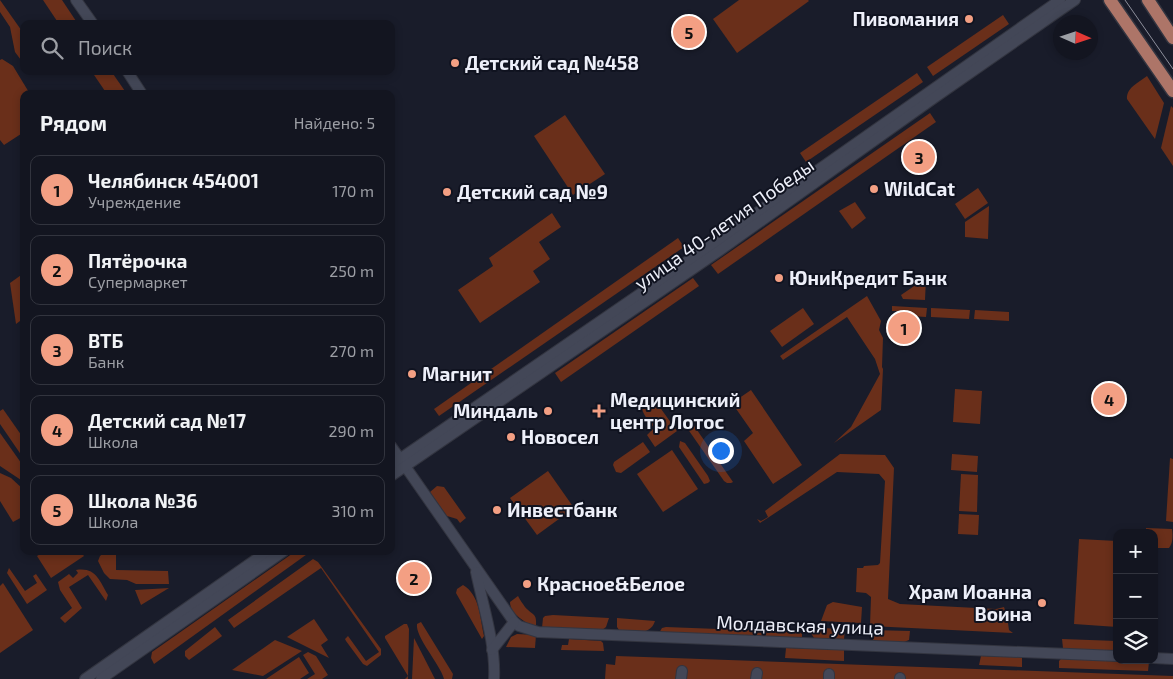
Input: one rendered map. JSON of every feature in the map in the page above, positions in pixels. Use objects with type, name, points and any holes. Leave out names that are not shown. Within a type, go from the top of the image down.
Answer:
[{"type":"main road","points":[[1110,0],[1173,91]]},
{"type":"main road","points":[[1148,0],[1173,38]]},
{"type":"street","points":[[76,0],[90,20]]},
{"type":"street","name":"улица 40-летия Победы","points":[[399,463],[716,247],[935,92],[1060,0]]},
{"type":"street","name":"улица 40-летия Победы","points":[[935,92],[1075,0]]},
{"type":"street","points":[[129,75],[139,90]]},
{"type":"street","points":[[399,463],[514,622],[492,650]]},
{"type":"street","points":[[85,679],[135,649],[263,555]]},
{"type":"street","points":[[145,642],[278,555]]},
{"type":"street","points":[[475,566],[492,650],[494,679]]},
{"type":"street","name":"Молдавская улица","points":[[514,622],[519,626],[538,632],[1113,656]]},
{"type":"street","points":[[101,679],[135,649]]},
{"type":"street","points":[[1158,658],[1173,659]]},
{"type":"shaded area","points":[[0,0],[20,28],[20,59],[15,52],[10,27],[0,12]]},
{"type":"shaded area","points":[[43,0],[62,0],[75,20],[56,20]]},
{"type":"shaded area","points":[[739,0],[809,1],[737,53],[713,19]]},
{"type":"shaded area","points":[[1003,15],[1009,24],[933,76],[927,67]]},
{"type":"shaded area","points":[[2,59],[13,66],[28,90],[20,90],[20,135],[4,145],[0,140],[0,60]]},
{"type":"shaded area","points":[[917,73],[923,82],[806,162],[800,153]]},
{"type":"shaded area","points":[[94,75],[114,75],[124,90],[104,90]]},
{"type":"shaded area","points":[[1147,76],[1164,103],[1155,139],[1127,99],[1128,92],[1136,83]]},
{"type":"shaded area","points":[[1171,106],[1173,108],[1173,166],[1161,148]]},
{"type":"shaded area","points":[[930,113],[936,122],[718,274],[711,265]]},
{"type":"shaded area","points":[[565,115],[605,174],[573,195],[534,136]]},
{"type":"shaded area","points":[[978,188],[988,203],[965,219],[955,204]]},
{"type":"shaded area","points":[[855,202],[866,218],[852,229],[839,211]]},
{"type":"shaded area","points":[[989,206],[988,239],[965,237],[965,222]]},
{"type":"shaded area","points":[[552,213],[561,227],[539,242],[550,259],[533,271],[540,282],[480,323],[458,290],[493,266],[489,258]]},
{"type":"shaded area","points":[[678,238],[684,247],[439,416],[434,409]]},
{"type":"shaded area","points":[[20,276],[20,321],[16,324],[10,283]]},
{"type":"shaded area","points":[[693,278],[699,286],[561,382],[555,373]]},
{"type":"shaded area","points":[[926,278],[925,300],[903,299],[901,295]]},
{"type":"shaded area","points":[[867,296],[881,321],[879,330],[883,338],[883,369],[881,410],[834,443],[851,427],[880,374],[875,359],[847,317],[783,360],[780,356]]},
{"type":"shaded area","points":[[892,306],[927,308],[926,317],[909,316],[906,311],[892,311]]},
{"type":"shaded area","points":[[803,308],[814,324],[782,347],[770,331]]},
{"type":"shaded area","points":[[931,308],[970,310],[969,319],[931,317]]},
{"type":"shaded area","points":[[975,310],[1009,312],[1009,321],[974,319]]},
{"type":"shaded area","points":[[955,389],[982,391],[980,424],[953,422]]},
{"type":"shaded area","points":[[751,390],[802,465],[773,484],[744,441],[753,433],[732,403]]},
{"type":"shaded area","points":[[649,398],[656,402],[677,431],[655,447],[647,435],[654,428],[645,416],[642,408],[642,405]]},
{"type":"shaded area","points":[[3,409],[20,433],[20,453],[0,424],[0,411]]},
{"type":"shaded area","points":[[688,417],[733,482],[727,483],[724,481],[685,425]]},
{"type":"shaded area","points":[[0,433],[20,461],[20,479],[0,466]]},
{"type":"shaded area","points":[[680,441],[685,443],[708,476],[710,481],[708,483],[704,484],[679,447]]},
{"type":"shaded area","points":[[643,442],[650,452],[621,473],[616,472],[613,465],[614,462]]},
{"type":"shaded area","points":[[672,450],[698,489],[663,512],[637,474]]},
{"type":"shaded area","points":[[840,454],[885,455],[894,468],[888,599],[900,604],[996,609],[1004,607],[1009,630],[1013,633],[870,626],[871,597],[866,593],[856,592],[857,568],[878,565],[880,563],[885,481],[879,474],[837,472],[760,523],[757,519],[761,521],[768,517],[765,511]]},
{"type":"shaded area","points":[[952,454],[978,456],[977,472],[951,470]]},
{"type":"shaded area","points":[[1170,458],[1173,459],[1173,522],[1166,521]]},
{"type":"shaded area","points":[[548,471],[574,508],[537,535],[510,498]]},
{"type":"shaded area","points":[[0,473],[11,478],[20,486],[20,518],[13,522],[0,501]]},
{"type":"shaded area","points":[[961,474],[978,475],[977,512],[959,511]]},
{"type":"shaded area","points":[[437,486],[444,487],[466,518],[460,523],[457,519],[447,516],[430,492]]},
{"type":"shaded area","points":[[959,514],[979,515],[978,535],[958,534]]},
{"type":"shaded area","points":[[1146,528],[1172,529],[1172,539],[1169,548],[1158,548],[1158,529]]},
{"type":"shaded area","points":[[1079,539],[1113,541],[1113,627],[1074,624]]},
{"type":"shaded area","points":[[83,555],[84,556],[51,578],[37,556]]},
{"type":"shaded area","points":[[116,555],[116,570],[168,571],[169,584],[136,584],[127,580],[110,579],[104,573],[98,561],[100,556]]},
{"type":"shaded area","points":[[290,555],[306,555],[154,664],[151,658],[152,652]]},
{"type":"shaded area","points":[[313,559],[318,562],[381,649],[381,655],[367,666],[363,664],[345,639],[348,636],[366,661],[379,652],[321,568],[234,628],[228,620]]},
{"type":"shaded area","points":[[9,568],[25,591],[37,583],[33,576],[36,574],[47,590],[27,604],[7,573]]},
{"type":"shaded area","points":[[76,570],[93,573],[108,595],[106,601],[88,575],[69,587],[82,608],[65,623],[60,618],[72,608],[60,590],[58,582],[69,574],[73,578],[78,573]]},
{"type":"shaded area","points":[[3,583],[33,630],[0,653],[0,586]]},
{"type":"shaded area","points":[[463,585],[469,589],[476,601],[484,636],[482,639],[456,593],[457,589]]},
{"type":"shaded area","points":[[169,588],[141,605],[135,590]]},
{"type":"shaded area","points":[[518,596],[525,607],[534,615],[536,628],[515,614],[510,602]]},
{"type":"shaded area","points":[[833,602],[862,607],[861,623],[821,621],[827,605]]},
{"type":"shaded area","points":[[545,616],[609,618],[606,627],[602,630],[542,628]]},
{"type":"shaded area","points":[[617,618],[655,621],[649,629],[635,632],[619,630]]},
{"type":"shaded area","points":[[314,619],[328,640],[321,645],[329,658],[287,637]]},
{"type":"shaded area","points":[[421,622],[453,674],[452,679],[444,679],[420,636],[417,624]]},
{"type":"shaded area","points":[[407,624],[409,629],[408,679],[405,679],[408,676],[385,638],[385,636]]},
{"type":"shaded area","points":[[215,627],[222,636],[189,660],[185,656],[185,651]]},
{"type":"shaded area","points":[[662,628],[799,632],[802,634],[802,638],[659,633]]},
{"type":"shaded area","points":[[821,628],[845,629],[844,639],[814,638],[809,630]]},
{"type":"shaded area","points":[[871,630],[910,631],[909,640],[904,642],[874,641],[871,636]]},
{"type":"shaded area","points":[[517,634],[536,635],[535,648],[506,647],[511,637]]},
{"type":"shaded area","points":[[414,638],[435,679],[412,679]]},
{"type":"shaded area","points":[[569,639],[601,641],[604,651],[561,650],[562,645],[568,645]]},
{"type":"shaded area","points":[[1062,639],[1113,641],[1113,653],[1066,650],[1063,648]]},
{"type":"shaded area","points":[[275,640],[302,651],[263,676],[232,670]]},
{"type":"shaded area","points":[[786,648],[844,650],[844,661],[785,658]]},
{"type":"shaded area","points":[[308,652],[316,656],[328,675],[322,679],[307,679],[315,674],[303,655]]},
{"type":"shaded area","points":[[616,656],[1173,676],[1173,679],[605,679],[606,664],[615,665]]},
{"type":"shaded area","points":[[981,656],[1022,657],[1022,667],[979,665]]},
{"type":"shaded area","points":[[299,657],[309,673],[300,679],[266,679]]},
{"type":"shaded area","points":[[1061,659],[1113,661],[1113,664],[1149,664],[1148,671],[1059,668],[1059,661]]},
{"type":"tram line","points":[[1125,0],[1173,69]]},
{"type":"place","name":"Пивомания","points":[[969,19]]},
{"type":"place","name":"Школа №36","points":[[689,32]]},
{"type":"place","name":"Детский сад №458","points":[[455,63]]},
{"type":"place","name":"ВТБ","points":[[919,157]]},
{"type":"place","name":"WildCat","points":[[874,189]]},
{"type":"place","name":"Детский сад №9","points":[[447,192]]},
{"type":"place","name":"ЮниКредит Банк","points":[[779,278]]},
{"type":"place","name":"Челябинск 454001","points":[[904,328]]},
{"type":"place","name":"Магнит","points":[[412,374]]},
{"type":"place","name":"Детский сад №17","points":[[1109,399]]},
{"type":"place","name":"Миндаль","points":[[548,411]]},
{"type":"place","name":"Медицинский центр Лотос","points":[[599,411]]},
{"type":"place","name":"Новосел","points":[[511,437]]},
{"type":"place","name":"Инвестбанк","points":[[497,510]]},
{"type":"place","name":"Пятёрочка","points":[[414,578]]},
{"type":"place","name":"Красное&Белое","points":[[527,584]]},
{"type":"place","name":"Храм Иоанна Воина","points":[[1042,603]]}]
